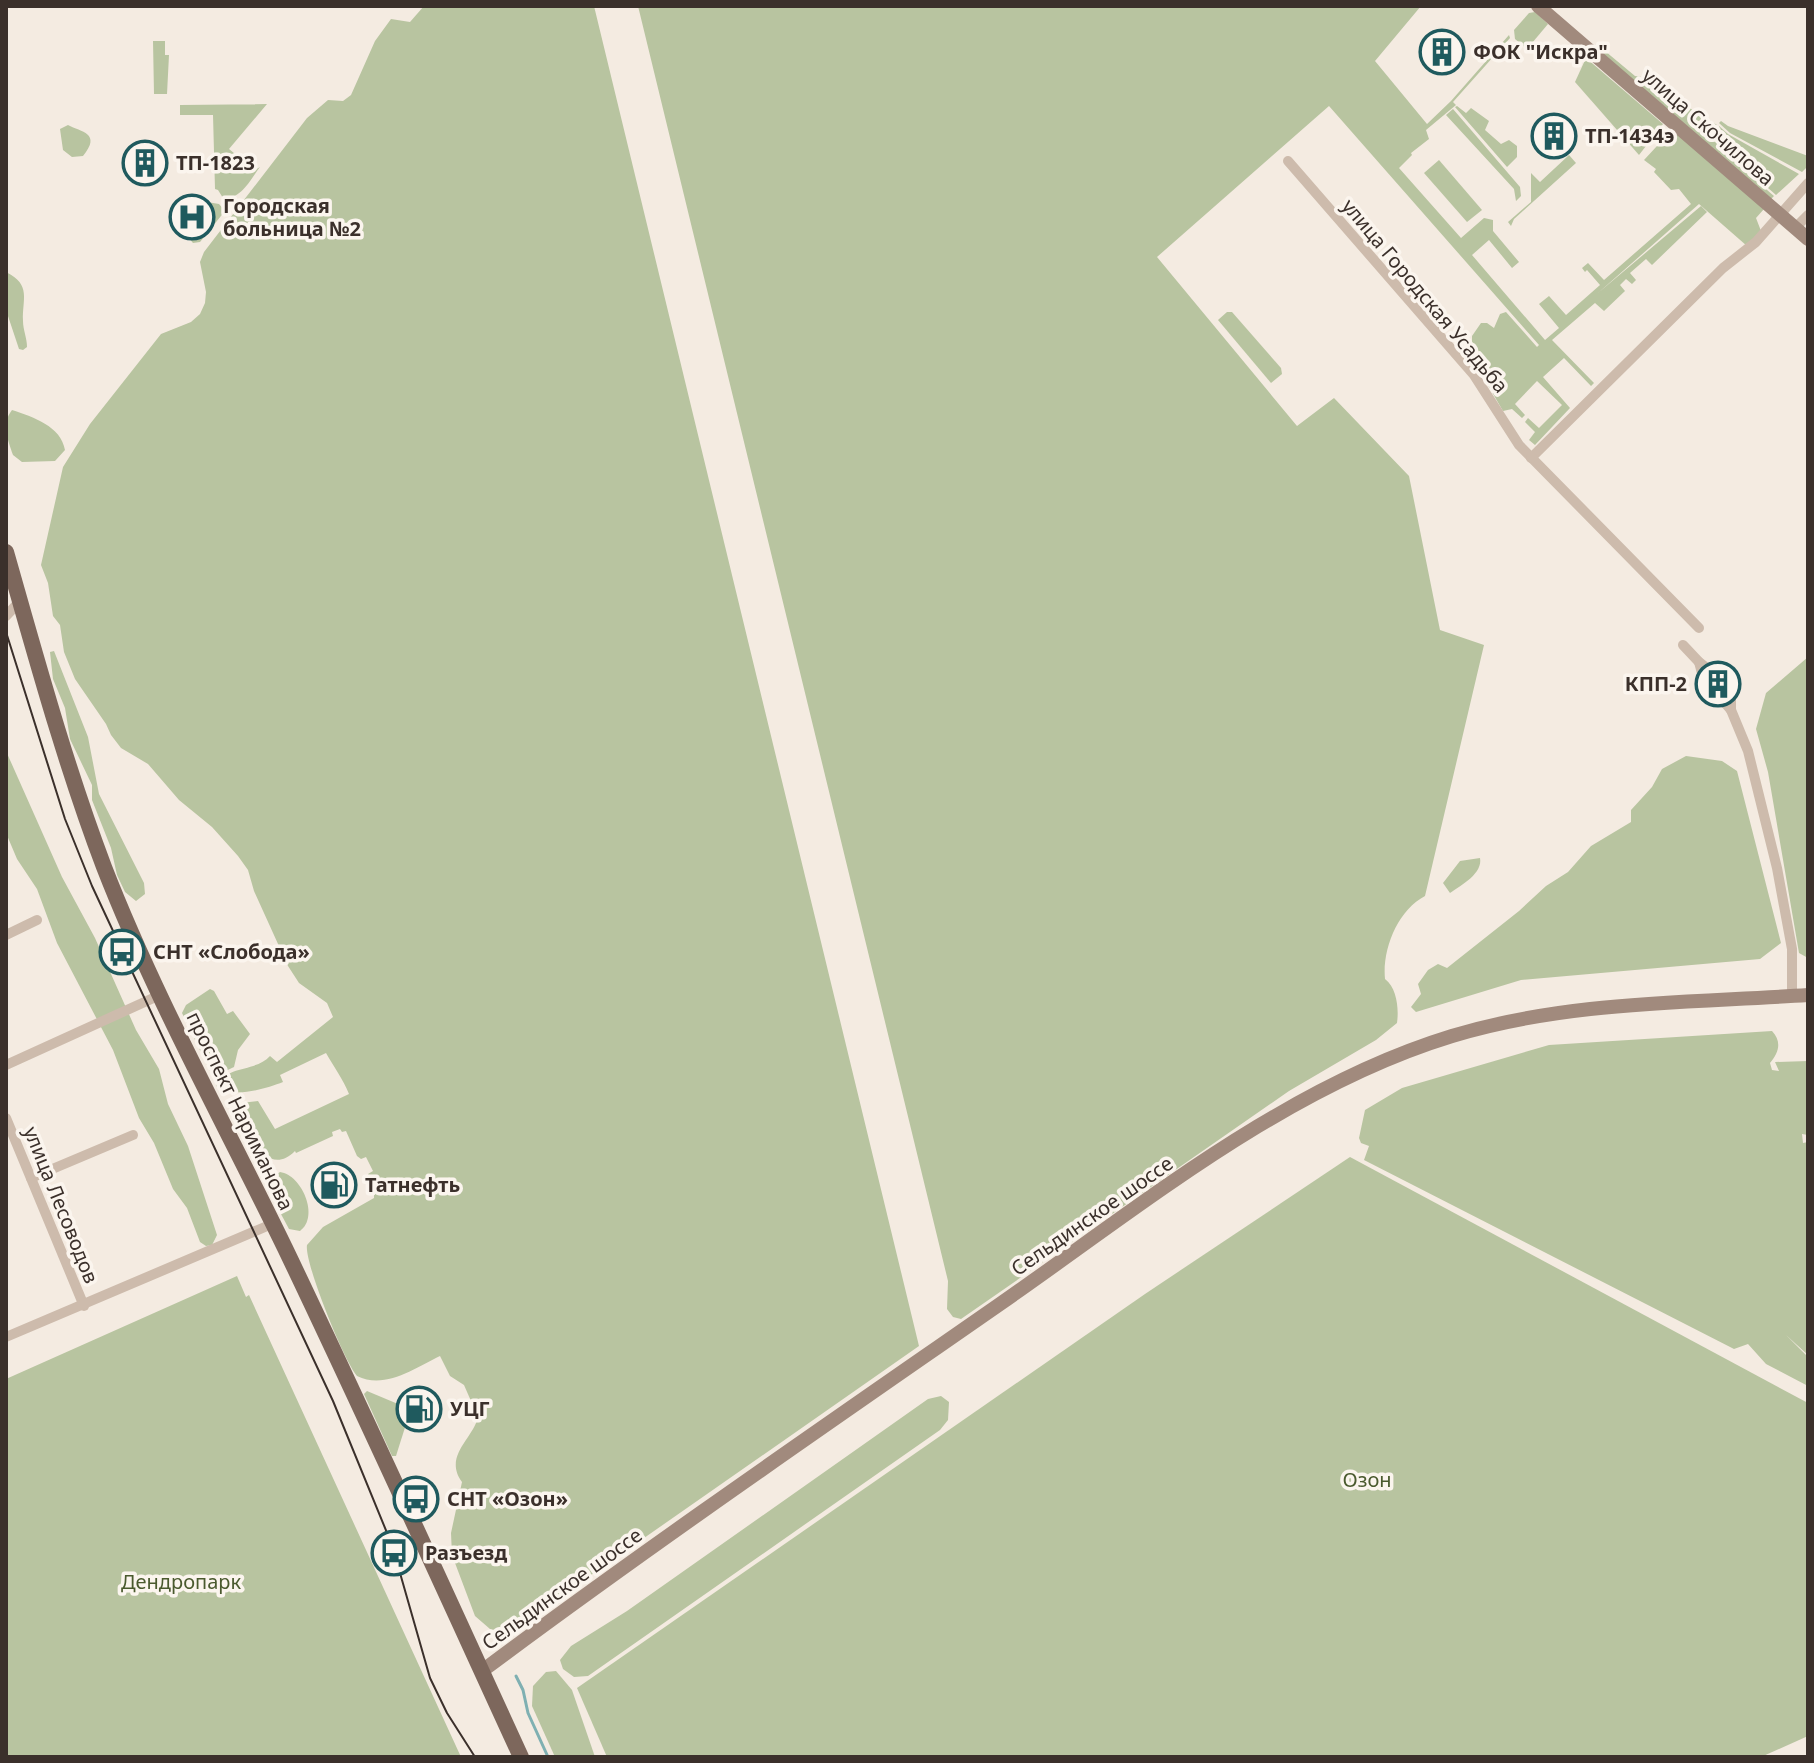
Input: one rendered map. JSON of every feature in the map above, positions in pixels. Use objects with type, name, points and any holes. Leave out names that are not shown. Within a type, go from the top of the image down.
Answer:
[{"type":"main road","name":"улица Скочилова","points":[[1538,6],[1808,239]]},
{"type":"main road","name":"проспект Нариманова","points":[[6,552],[79,798],[109,878],[160,995],[272,1224],[521,1757]]},
{"type":"main road","name":"Сельдинское шоссе","points":[[482,1671],[1200,1165],[1347,1076],[1450,1037],[1566,1010],[1808,995]]},
{"type":"street","name":"улица Городская Усадьба","points":[[1288,161],[1474,375],[1519,445],[1699,628]]},
{"type":"street","points":[[1531,458],[1723,268],[1756,242],[1808,183]]},
{"type":"street","points":[[1795,228],[1808,215]]},
{"type":"street","points":[[6,616],[20,601]]},
{"type":"street","points":[[1683,645],[1731,691],[1731,710],[1748,751],[1777,868],[1792,949],[1792,996]]},
{"type":"street","points":[[6,935],[37,920]]},
{"type":"street","points":[[6,1065],[160,995]]},
{"type":"street","name":"улица Лесоводов","points":[[6,1118],[84,1306]]},
{"type":"street","points":[[31,1178],[133,1135]]},
{"type":"street","points":[[6,1337],[272,1224]]},
{"type":"green space","points":[[424,6],[594,6],[919,1346],[508,1633],[490,1629],[475,1616],[452,1555],[451,1533],[462,1482],[457,1473],[457,1456],[478,1417],[464,1385],[450,1376],[440,1356],[389,1379],[368,1380],[357,1376],[335,1332],[312,1271],[307,1245],[323,1227],[374,1198],[368,1174],[373,1171],[366,1157],[361,1159],[357,1156],[346,1131],[340,1129],[332,1132],[333,1136],[285,1158],[276,1160],[267,1157],[253,1141],[237,1112],[241,1103],[258,1101],[275,1129],[349,1094],[344,1083],[326,1053],[280,1075],[283,1082],[267,1087],[249,1092],[231,1092],[216,1086],[234,1071],[270,1056],[277,1062],[333,1017],[327,1003],[299,983],[288,966],[254,891],[248,870],[238,856],[212,827],[179,800],[148,764],[121,748],[111,735],[75,679],[64,652],[60,625],[53,616],[48,583],[41,565],[63,467],[90,424],[161,334],[191,322],[200,314],[206,292],[200,262],[204,252],[307,118],[328,100],[343,101],[351,95],[375,41],[391,19],[410,22]]},
{"type":"green space","points":[[638,6],[1421,6],[1375,61],[1427,124],[1509,35],[1510,38],[1453,102],[1456,105],[1426,130],[1429,139],[1411,153],[1399,168],[1461,238],[1484,218],[1493,220],[1493,231],[1519,262],[1512,268],[1489,240],[1472,255],[1545,340],[1559,328],[1539,304],[1549,296],[1566,315],[1600,285],[1582,268],[1588,263],[1604,280],[1691,204],[1679,189],[1671,190],[1654,172],[1656,169],[1644,160],[1670,132],[1674,131],[1764,209],[1756,218],[1761,231],[1747,246],[1699,204],[1598,293],[1701,206],[1707,212],[1652,265],[1646,259],[1630,273],[1636,280],[1632,284],[1626,279],[1620,285],[1625,291],[1604,311],[1595,303],[1552,340],[1594,383],[1591,386],[1564,358],[1543,377],[1570,408],[1535,445],[1529,440],[1535,432],[1525,422],[1528,418],[1539,428],[1562,405],[1537,381],[1515,404],[1525,415],[1522,418],[1512,409],[1503,411],[1472,356],[1472,336],[1481,323],[1494,328],[1500,314],[1506,312],[1537,347],[1539,345],[1329,106],[1157,257],[1297,426],[1334,398],[1409,476],[1440,630],[1484,645],[1425,896],[1415,902],[1400,921],[1386,955],[1385,979],[1396,999],[1397,1023],[1376,1040],[1289,1091],[961,1319],[953,1317],[947,1309],[948,1281]]},
{"type":"green space","points":[[1535,12],[1548,24],[1527,49],[1515,39],[1514,30],[1529,13]]},
{"type":"green space","points":[[153,41],[165,41],[165,55],[169,55],[167,94],[154,94]]},
{"type":"green space","points":[[1605,51],[1635,76],[1642,77],[1647,72],[1688,107],[1717,125],[1718,134],[1730,153],[1774,196],[1771,199],[1603,54]]},
{"type":"green space","points":[[1586,58],[1663,124],[1639,155],[1575,82]]},
{"type":"green space","points":[[267,104],[229,149],[255,170],[260,167],[240,192],[223,198],[215,189],[213,115],[180,115],[180,105]]},
{"type":"green space","points":[[1455,107],[1466,113],[1471,108],[1489,121],[1485,130],[1501,144],[1509,140],[1517,146],[1517,157],[1507,167]]},
{"type":"green space","points":[[1453,109],[1520,187],[1521,196],[1516,201],[1514,189],[1446,115]]},
{"type":"green space","points":[[1721,121],[1808,156],[1808,166],[1802,172],[1730,133],[1719,123]]},
{"type":"green space","points":[[68,125],[88,134],[90,138],[83,156],[72,157],[63,150],[60,129]]},
{"type":"green space","points":[[1719,126],[1799,174],[1776,195],[1732,153],[1725,144]]},
{"type":"green space","points":[[1569,155],[1576,163],[1514,219],[1511,226],[1508,222],[1531,202],[1531,173],[1540,182]]},
{"type":"green space","points":[[1439,160],[1482,210],[1467,222],[1424,173]]},
{"type":"green space","points":[[207,202],[219,204],[225,211],[200,242],[193,243],[188,237],[180,237],[173,227],[207,226]]},
{"type":"green space","points":[[6,272],[23,287],[23,324],[27,347],[23,350],[19,349],[6,310]]},
{"type":"green space","points":[[1227,312],[1232,312],[1281,368],[1282,374],[1271,383],[1218,320]]},
{"type":"green space","points":[[12,410],[45,424],[58,435],[65,450],[55,461],[22,462],[13,455],[6,426]]},
{"type":"green space","points":[[54,651],[88,737],[99,794],[144,883],[145,894],[136,901],[125,892],[117,875],[111,848],[92,800],[92,785],[70,739],[65,708],[53,679],[50,652]]},
{"type":"green space","points":[[1808,657],[1808,958],[1799,953],[1768,772],[1756,729],[1766,693]]},
{"type":"green space","points":[[6,751],[62,877],[95,938],[136,1030],[159,1069],[168,1104],[188,1146],[217,1235],[212,1245],[206,1246],[200,1242],[187,1208],[173,1189],[154,1143],[139,1118],[113,1050],[57,943],[37,889],[17,859],[6,833]]},
{"type":"green space","points":[[1686,756],[1722,761],[1737,771],[1781,943],[1760,959],[1521,980],[1416,1012],[1411,1007],[1421,994],[1418,984],[1428,970],[1438,964],[1447,968],[1546,886],[1568,872],[1591,846],[1631,822],[1631,810],[1652,787],[1662,769]]},
{"type":"green space","points":[[1480,858],[1475,874],[1450,893],[1443,883],[1460,861]]},
{"type":"green space","points":[[210,989],[227,1014],[233,1011],[250,1034],[238,1050],[234,1067],[213,1077],[182,1013],[186,1005]]},
{"type":"green space","points":[[1772,1031],[1778,1043],[1770,1063],[1772,1070],[1779,1071],[1775,1062],[1808,1061],[1808,1135],[1802,1134],[1803,1143],[1808,1142],[1808,1355],[1786,1335],[1806,1355],[1808,1386],[1766,1364],[1748,1344],[1734,1349],[1364,1160],[1369,1146],[1361,1143],[1359,1138],[1365,1110],[1402,1088],[1549,1045]]},
{"type":"green space","name":"Озон","points":[[1350,1157],[1808,1403],[1808,1736],[1761,1757],[607,1757],[577,1688],[1145,1294]]},
{"type":"green space","points":[[280,1172],[295,1181],[306,1197],[308,1216],[306,1225],[300,1231],[289,1229],[274,1199],[272,1184]]},
{"type":"green space","name":"Дендропарк","points":[[237,1276],[246,1297],[249,1295],[461,1757],[6,1757],[6,1379]]},
{"type":"green space","points":[[367,1391],[398,1404],[407,1421],[396,1456],[392,1456],[364,1394]]},
{"type":"green space","points":[[941,1396],[949,1402],[948,1420],[940,1430],[588,1676],[574,1677],[563,1669],[560,1660],[571,1646],[627,1611],[928,1399]]},
{"type":"green space","points":[[556,1671],[572,1690],[595,1757],[555,1757],[532,1706],[533,1686],[546,1672]]},
{"type":"waterway","points":[[516,1676],[528,1713],[548,1757]]},
{"type":"tram line","points":[[6,632],[65,819],[92,886],[333,1401],[392,1545],[430,1678],[447,1713],[475,1757]]},
{"type":"place","name":"ФОК \"Искра\"","points":[[1442,52]]},
{"type":"place","name":"ТП-1434э","points":[[1554,136]]},
{"type":"place","name":"ТП-1823","points":[[145,163]]},
{"type":"place","name":"Городская больница №2","points":[[192,217]]},
{"type":"place","name":"КПП-2","points":[[1718,684]]},
{"type":"place","name":"СНТ «Слобода»","points":[[122,952]]},
{"type":"place","name":"Татнефть","points":[[334,1185]]},
{"type":"place","name":"УЦГ","points":[[419,1409]]},
{"type":"place","name":"СНТ «Озон»","points":[[416,1499]]},
{"type":"place","name":"Разъезд","points":[[394,1553]]}]
